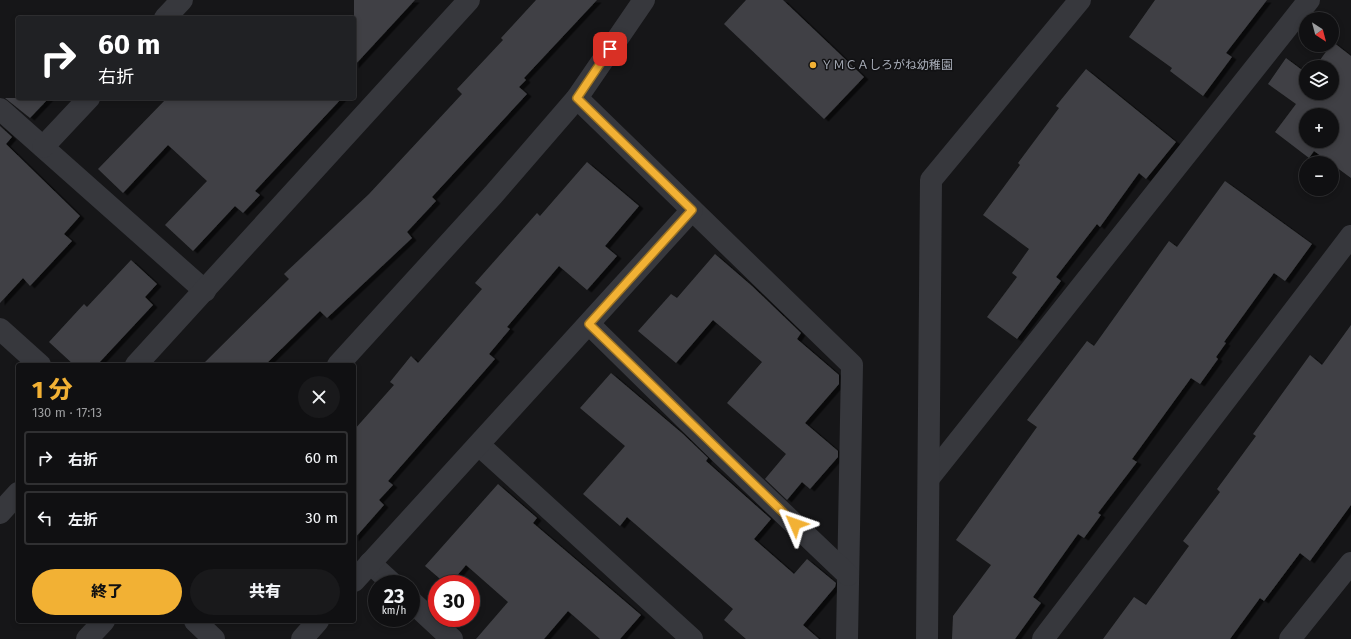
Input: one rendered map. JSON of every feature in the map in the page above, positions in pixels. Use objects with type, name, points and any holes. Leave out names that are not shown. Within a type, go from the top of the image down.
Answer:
[{"type":"street","points":[[167,16],[182,0]]},
{"type":"street","points":[[138,363],[469,0]]},
{"type":"street","points":[[340,363],[494,195],[577,98],[644,0]]},
{"type":"street","points":[[927,639],[931,180],[1080,0]]},
{"type":"street","points":[[929,478],[1309,0]]},
{"type":"street","points":[[577,98],[852,365],[847,639]]},
{"type":"street","points":[[43,147],[87,100]]},
{"type":"street","points":[[0,109],[205,291]]},
{"type":"street","points":[[356,579],[692,210]]},
{"type":"street","points":[[1043,639],[1351,236]]},
{"type":"street","points":[[589,324],[720,453],[848,575]]},
{"type":"street","points":[[0,329],[38,363]]},
{"type":"street","points":[[479,444],[692,639]]},
{"type":"street","points":[[0,513],[16,496]]},
{"type":"street","points":[[370,563],[383,575]]},
{"type":"street","points":[[1290,639],[1351,564]]},
{"type":"street","points":[[420,609],[452,639]]},
{"type":"street","points":[[87,639],[102,623]]},
{"type":"street","points":[[197,623],[214,639]]},
{"type":"street","points":[[302,639],[316,623]]},
{"type":"building","points":[[354,0],[415,0],[356,64],[356,16],[354,16]]},
{"type":"building","points":[[536,0],[597,0],[524,78],[526,80],[519,87],[527,94],[432,197],[436,201],[407,232],[412,238],[327,318],[320,311],[267,363],[204,363],[289,279],[284,274],[369,194],[462,94],[457,89],[503,40],[501,38]]},
{"type":"building","points":[[746,0],[783,0],[864,77],[824,119],[724,24]]},
{"type":"building","points":[[1155,0],[1267,0],[1226,53],[1232,57],[1203,96],[1170,71],[1172,68],[1129,37]]},
{"type":"building","points":[[1339,47],[1351,56],[1351,178],[1339,169],[1339,156],[1321,156],[1314,151],[1310,156],[1306,156],[1275,132],[1296,104],[1268,84],[1286,58],[1299,68],[1299,100],[1339,100],[1339,60],[1320,60],[1326,52],[1339,52]]},
{"type":"building","points":[[1086,69],[1176,142],[1146,179],[1139,173],[1100,227],[1097,224],[1056,277],[1061,281],[1017,339],[987,317],[1017,277],[1012,273],[1029,249],[983,215],[1020,165],[1018,163],[1059,108],[1056,106]]},
{"type":"building","points":[[5,98],[16,98],[16,100],[47,100],[30,118]]},
{"type":"building","points":[[165,100],[340,100],[255,191],[260,195],[243,213],[235,206],[193,251],[165,225],[207,181],[168,145],[123,193],[98,169]]},
{"type":"building","points":[[0,126],[12,137],[6,144],[80,216],[64,234],[72,241],[30,286],[23,278],[0,303]]},
{"type":"building","points":[[587,162],[639,206],[605,246],[617,256],[587,290],[559,266],[507,327],[510,329],[489,354],[495,359],[388,481],[393,485],[379,500],[384,505],[356,537],[356,428],[394,385],[390,382],[411,356],[418,363],[482,289],[475,283],[537,213],[540,216]]},
{"type":"building","points":[[1225,181],[1312,244],[1285,281],[1274,273],[1224,342],[1226,343],[1216,357],[1218,359],[1200,384],[1191,378],[1132,459],[1137,462],[1098,513],[1101,515],[1084,538],[1078,534],[1033,597],[1041,603],[1015,639],[952,639],[953,616],[991,565],[956,540],[1037,427],[1027,420],[1087,341],[1094,346],[1169,241],[1177,247]]},
{"type":"building","points":[[715,254],[752,286],[801,333],[797,339],[839,375],[839,384],[805,423],[838,451],[838,457],[810,489],[802,482],[787,500],[765,479],[786,454],[727,403],[762,362],[713,320],[676,363],[638,331],[671,294],[677,298]]},
{"type":"building","points":[[131,260],[157,284],[145,297],[153,305],[99,363],[72,363],[49,342],[84,304],[87,307]]},
{"type":"building","points":[[1351,325],[1351,505],[1310,561],[1300,553],[1264,601],[1260,598],[1230,639],[1103,639],[1134,597],[1146,605],[1189,546],[1183,541],[1220,492],[1217,489],[1256,436],[1253,434],[1310,355],[1322,365]]},
{"type":"building","points":[[611,373],[683,434],[708,458],[706,461],[771,519],[754,539],[794,574],[807,559],[836,583],[835,587],[803,625],[819,639],[746,639],[724,620],[733,609],[627,517],[620,526],[583,494],[625,446],[580,408]]},
{"type":"building","points":[[498,484],[537,518],[533,523],[641,615],[620,639],[600,639],[568,611],[544,639],[476,639],[508,602],[480,577],[480,575],[477,575],[466,565],[458,575],[436,575],[425,566]]},
{"type":"place","name":"ＹＭＣＡしろがね幼稚園","points":[[813,65]]},
{"type":"route","points":[[610,49],[577,98],[692,210],[589,324],[720,453],[795,524]]}]
